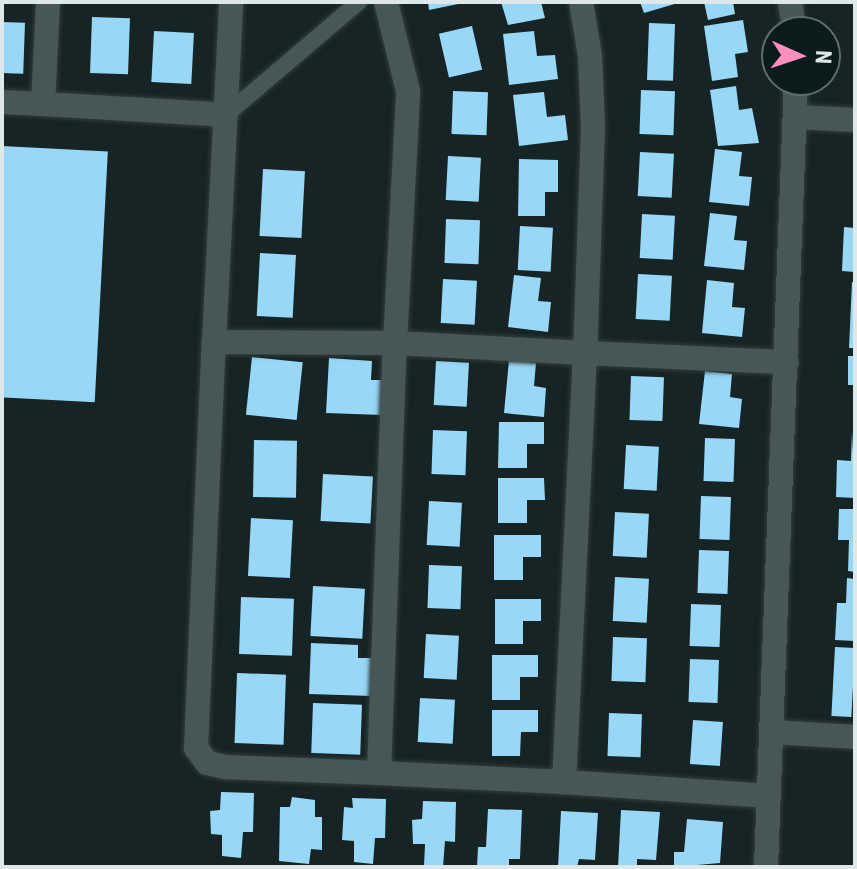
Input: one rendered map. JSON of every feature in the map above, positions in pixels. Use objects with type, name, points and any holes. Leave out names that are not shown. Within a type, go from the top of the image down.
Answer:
[{"type":"street","points":[[43,104],[48,2]]},
{"type":"street","points":[[231,2],[196,748],[207,763],[225,767],[564,782],[769,796]]},
{"type":"street","points":[[379,773],[408,91],[386,2]]},
{"type":"street","points":[[564,782],[593,128],[590,56],[581,2]]},
{"type":"street","points":[[766,867],[796,96]]},
{"type":"street","points":[[2,102],[226,115]]},
{"type":"street","points":[[795,117],[855,120]]},
{"type":"street","points":[[214,342],[395,343],[787,362]]},
{"type":"street","points":[[772,732],[855,737]]},
{"type":"lane","points":[[226,115],[359,2]]},
{"type":"building","points":[[428,2],[463,2],[463,3],[429,10]]},
{"type":"building","points":[[501,2],[541,2],[545,18],[508,25]]},
{"type":"building","points":[[640,2],[678,2],[678,3],[644,13]]},
{"type":"building","points":[[704,2],[733,2],[735,14],[708,20]]},
{"type":"building","points":[[92,17],[130,18],[128,74],[90,73]]},
{"type":"building","points":[[743,20],[748,52],[735,54],[738,77],[712,81],[704,26]]},
{"type":"building","points":[[2,22],[25,23],[23,74],[2,73]]},
{"type":"building","points":[[649,23],[675,24],[673,81],[647,80]]},
{"type":"building","points":[[472,26],[482,70],[449,77],[439,34]]},
{"type":"building","points":[[154,31],[194,33],[191,84],[151,82]]},
{"type":"building","points":[[534,31],[537,56],[555,55],[558,79],[509,85],[503,34]]},
{"type":"building","points":[[736,86],[739,110],[752,108],[759,143],[718,146],[710,90]]},
{"type":"building","points":[[641,90],[675,91],[673,135],[639,134]]},
{"type":"building","points":[[453,91],[488,92],[486,135],[451,134]]},
{"type":"building","points":[[544,92],[547,117],[565,115],[568,140],[519,146],[513,95]]},
{"type":"building","points":[[2,146],[108,152],[95,402],[2,397]]},
{"type":"building","points":[[715,149],[742,152],[739,176],[752,177],[749,206],[709,202]]},
{"type":"building","points":[[640,152],[674,154],[672,198],[638,196]]},
{"type":"building","points":[[448,156],[481,158],[479,202],[446,200]]},
{"type":"building","points":[[519,159],[558,160],[558,192],[545,192],[545,216],[518,216]]},
{"type":"building","points":[[263,169],[305,171],[301,238],[259,236]]},
{"type":"building","points":[[710,213],[737,216],[734,240],[747,241],[744,270],[704,266]]},
{"type":"building","points":[[642,214],[675,216],[673,260],[640,258]]},
{"type":"building","points":[[446,219],[480,220],[478,264],[444,263]]},
{"type":"building","points":[[520,226],[553,228],[551,272],[518,270]]},
{"type":"building","points":[[844,227],[855,228],[855,272],[842,271]]},
{"type":"building","points":[[260,253],[296,255],[293,318],[257,316]]},
{"type":"building","points":[[638,274],[672,276],[670,321],[636,319]]},
{"type":"building","points":[[514,275],[541,278],[538,301],[551,302],[548,332],[508,327]]},
{"type":"building","points":[[443,279],[477,281],[475,325],[441,323]]},
{"type":"building","points":[[707,280],[734,283],[732,307],[745,308],[742,337],[702,333]]},
{"type":"building","points":[[852,282],[855,282],[855,348],[849,348]]},
{"type":"building","points":[[848,356],[855,356],[855,385],[848,385]]},
{"type":"building","points":[[252,357],[303,362],[297,420],[246,415]]},
{"type":"building","points":[[329,358],[372,361],[371,380],[384,380],[382,415],[326,413]]},
{"type":"building","points":[[509,360],[536,363],[534,386],[546,388],[544,417],[504,413]]},
{"type":"building","points":[[436,361],[469,363],[467,407],[434,405]]},
{"type":"building","points":[[705,371],[732,374],[730,397],[742,399],[739,428],[699,424]]},
{"type":"building","points":[[631,376],[664,377],[662,421],[629,420]]},
{"type":"building","points":[[499,422],[544,422],[544,444],[527,444],[527,468],[498,468]]},
{"type":"building","points":[[433,430],[467,431],[465,475],[431,474]]},
{"type":"building","points":[[852,431],[855,498],[836,497],[837,460],[851,461]]},
{"type":"building","points":[[705,438],[735,439],[733,482],[703,481]]},
{"type":"building","points":[[254,440],[297,441],[296,498],[253,497]]},
{"type":"building","points":[[626,445],[659,447],[657,491],[624,489]]},
{"type":"building","points":[[323,474],[373,477],[370,524],[321,521]]},
{"type":"building","points":[[498,478],[544,478],[545,500],[527,500],[527,523],[498,523]]},
{"type":"building","points":[[701,496],[731,497],[729,540],[699,539]]},
{"type":"building","points":[[429,501],[462,503],[460,547],[427,545]]},
{"type":"building","points":[[839,509],[855,509],[855,572],[848,571],[849,540],[838,540]]},
{"type":"building","points":[[615,512],[649,514],[647,558],[613,556]]},
{"type":"building","points":[[251,518],[293,520],[290,578],[248,576]]},
{"type":"building","points":[[494,535],[541,535],[541,557],[523,557],[523,580],[494,580]]},
{"type":"building","points":[[699,550],[729,551],[727,594],[697,593]]},
{"type":"building","points":[[429,565],[462,566],[460,609],[427,608]]},
{"type":"building","points":[[615,577],[649,579],[647,623],[613,621]]},
{"type":"building","points":[[847,578],[855,579],[855,641],[835,640],[837,603],[846,603]]},
{"type":"building","points":[[313,586],[365,589],[362,639],[310,636]]},
{"type":"building","points":[[241,597],[294,599],[292,656],[239,654]]},
{"type":"building","points":[[495,599],[541,599],[541,621],[523,621],[523,644],[495,644]]},
{"type":"building","points":[[691,604],[721,605],[720,647],[690,646]]},
{"type":"building","points":[[426,634],[459,636],[457,680],[424,678]]},
{"type":"building","points":[[613,637],[647,638],[645,682],[611,681]]},
{"type":"building","points":[[311,643],[358,645],[358,658],[374,658],[372,696],[309,694]]},
{"type":"building","points":[[835,647],[855,648],[851,717],[831,716]]},
{"type":"building","points":[[492,655],[538,655],[538,677],[520,677],[520,700],[492,700]]},
{"type":"building","points":[[690,659],[719,660],[717,703],[688,702]]},
{"type":"building","points":[[237,673],[286,675],[284,745],[235,743]]},
{"type":"building","points":[[420,698],[455,700],[453,744],[418,742]]},
{"type":"building","points":[[313,703],[362,705],[360,755],[311,753]]},
{"type":"building","points":[[492,710],[538,710],[538,732],[521,732],[520,756],[492,756]]},
{"type":"building","points":[[609,713],[642,714],[640,757],[607,756]]},
{"type":"building","points":[[693,720],[723,722],[720,766],[690,764]]},
{"type":"building","points":[[221,792],[254,793],[253,832],[243,832],[241,858],[222,856],[222,835],[211,834],[210,811],[220,810]]},
{"type":"building","points":[[292,797],[315,800],[315,817],[322,817],[322,850],[311,849],[309,864],[279,861],[280,807],[290,807]]},
{"type":"building","points":[[352,798],[386,799],[385,838],[375,838],[373,864],[354,862],[354,841],[342,840],[344,807],[353,808]]},
{"type":"building","points":[[423,801],[456,802],[455,842],[445,841],[443,867],[424,866],[425,844],[413,844],[412,820],[422,819]]},
{"type":"building","points":[[488,809],[522,810],[520,859],[509,859],[509,867],[477,867],[478,847],[486,847]]},
{"type":"building","points":[[621,810],[660,812],[656,860],[637,859],[637,867],[618,867]]},
{"type":"building","points":[[561,811],[598,813],[595,860],[579,859],[577,867],[558,867]]},
{"type":"building","points":[[687,819],[723,822],[720,863],[674,867],[674,852],[684,852]]}]
